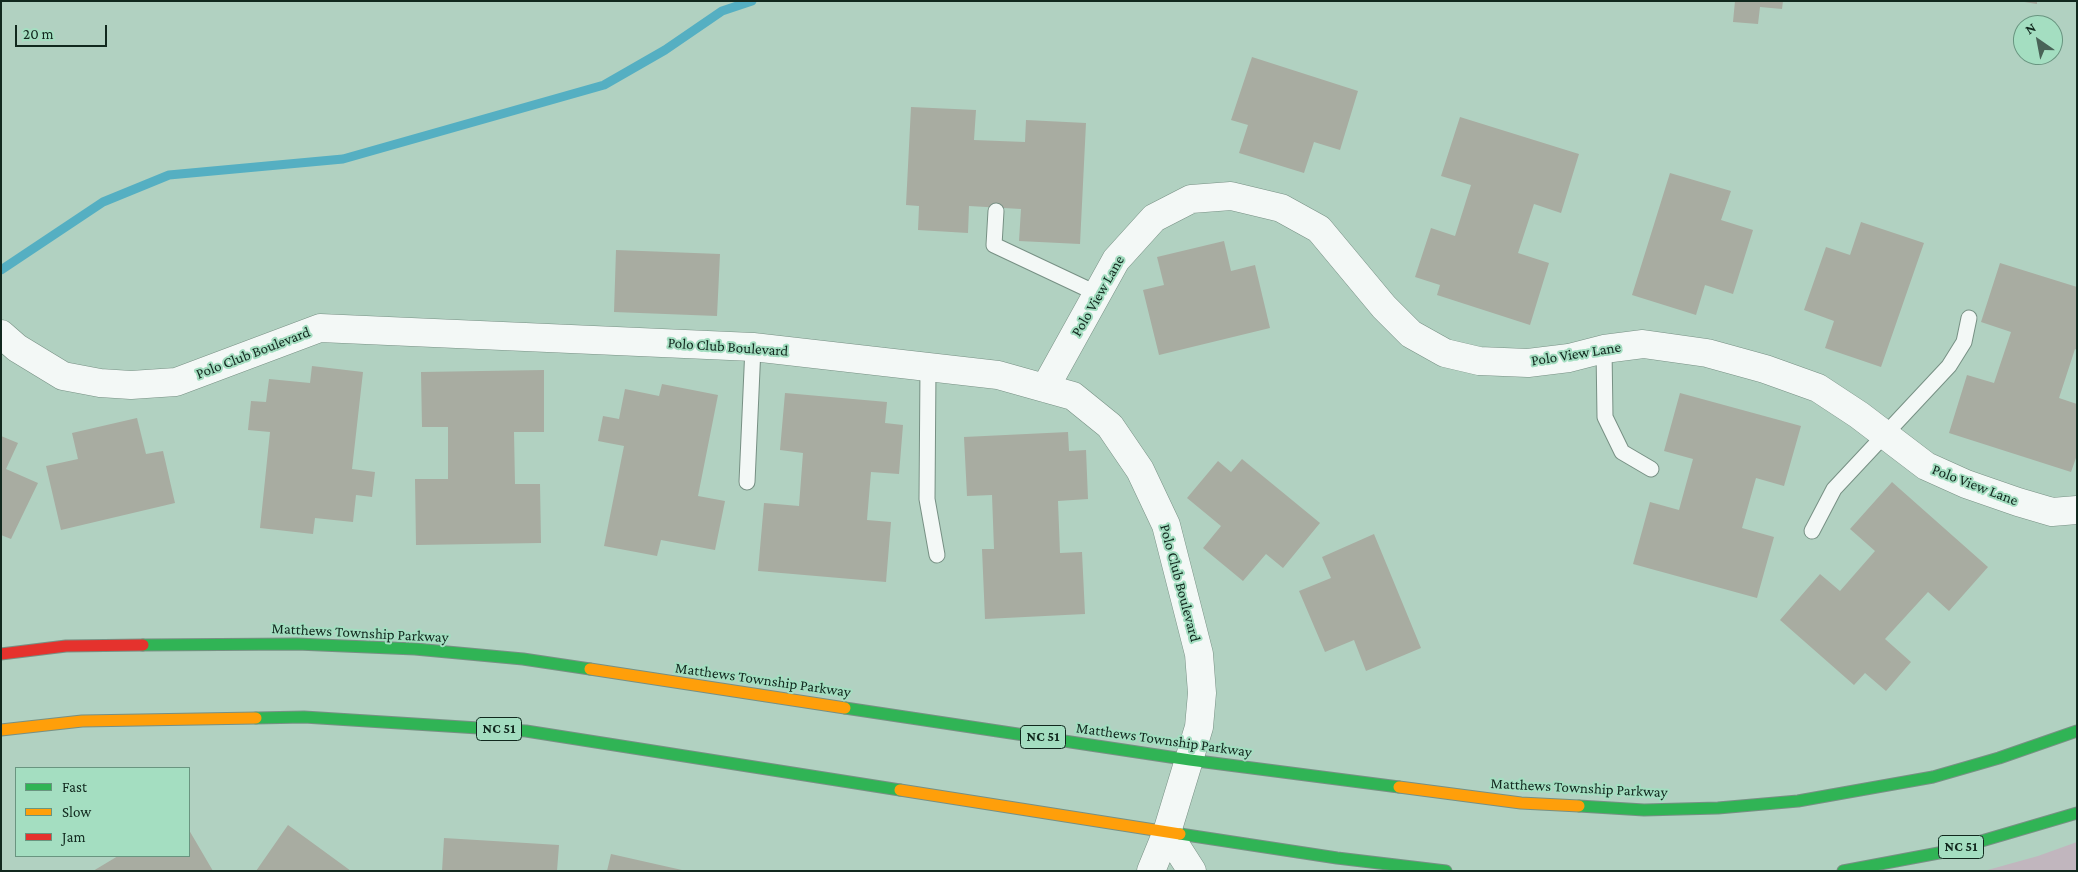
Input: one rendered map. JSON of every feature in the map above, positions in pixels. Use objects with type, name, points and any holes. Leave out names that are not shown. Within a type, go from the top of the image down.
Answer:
[{"type":"main road","name":"Matthews Township Parkway","points":[[1,654],[66,646],[296,644],[415,649],[533,661],[1190,760],[1521,803],[1644,810],[1718,808],[1798,801],[1933,777],[1999,758],[2077,731]]},
{"type":"main road","name":"NC 51","points":[[1,730],[82,720],[304,717],[526,731],[1337,858],[1446,871]]},
{"type":"main road","name":"NC 51","points":[[1843,871],[1944,852],[2077,813]]},
{"type":"street","name":"Polo View Lane","points":[[1046,388],[1116,260],[1154,218],[1191,199],[1231,196],[1282,208],[1318,229],[1384,306],[1411,334],[1445,353],[1479,361],[1528,362],[1570,358],[1604,349],[1643,344],[1707,353],[1765,369],[1818,388],[1859,414],[1926,466],[1966,484],[2052,512],[2077,510]]},
{"type":"street","name":"Polo Club Boulevard","points":[[1,334],[17,348],[62,376],[131,385],[176,382],[320,328],[753,347],[998,375],[1073,396],[1110,426],[1140,470],[1166,525],[1200,664],[1202,693],[1199,727],[1167,832],[1151,871]]},
{"type":"street","points":[[1167,832],[1192,871]]},
{"type":"lane","points":[[996,211],[994,245],[1098,294]]},
{"type":"lane","points":[[1812,531],[1834,489],[1949,366],[1964,342],[1969,318]]},
{"type":"lane","points":[[748,482],[753,347]]},
{"type":"lane","points":[[1604,349],[1605,417],[1622,452],[1650,469]]},
{"type":"lane","points":[[928,368],[928,499],[937,555]]},
{"type":"shaded area","points":[[2077,842],[2077,871],[1984,871],[2038,856]]},
{"type":"building","points":[[1735,1],[1783,1],[1782,9],[1760,7],[1758,24],[1733,22]]},
{"type":"building","points":[[2018,1],[2037,1],[2037,4]]},
{"type":"building","points":[[1252,57],[1358,91],[1340,150],[1314,142],[1304,173],[1239,153],[1248,125],[1231,120]]},
{"type":"building","points":[[911,107],[976,110],[974,140],[1025,142],[1026,120],[1086,123],[1080,244],[1019,241],[1021,209],[969,206],[968,233],[918,230],[919,206],[906,205]]},
{"type":"building","points":[[1460,117],[1579,154],[1561,213],[1534,204],[1518,253],[1549,263],[1530,325],[1437,295],[1440,285],[1415,277],[1431,228],[1455,236],[1471,185],[1441,176]]},
{"type":"building","points":[[1670,173],[1731,191],[1721,220],[1753,230],[1733,294],[1705,285],[1696,315],[1632,295]]},
{"type":"building","points":[[1861,222],[1924,243],[1881,367],[1825,348],[1834,321],[1804,310],[1826,247],[1850,255]]},
{"type":"building","points":[[1224,241],[1231,271],[1255,265],[1270,328],[1159,355],[1143,290],[1164,285],[1157,257]]},
{"type":"building","points":[[616,250],[720,254],[717,316],[614,312]]},
{"type":"building","points":[[2000,263],[2077,287],[2077,350],[2075,349],[2059,398],[2077,404],[2077,455],[2071,472],[1949,433],[1967,375],[1994,383],[2011,332],[1981,322]]},
{"type":"building","points":[[312,366],[363,372],[352,469],[375,472],[372,497],[356,495],[353,522],[315,518],[313,534],[260,528],[270,432],[248,430],[251,401],[266,402],[269,379],[310,383]]},
{"type":"building","points":[[544,370],[544,432],[514,432],[515,484],[540,484],[541,543],[416,545],[415,479],[448,479],[448,427],[422,427],[421,372]]},
{"type":"building","points":[[662,384],[718,395],[698,496],[725,501],[715,550],[661,540],[657,556],[604,546],[624,446],[598,441],[603,416],[619,419],[625,389],[659,396]]},
{"type":"building","points":[[785,393],[887,402],[885,423],[903,425],[899,474],[871,472],[867,520],[891,522],[886,582],[758,571],[764,503],[799,506],[803,453],[780,450]]},
{"type":"building","points":[[1680,393],[1801,426],[1784,486],[1756,478],[1742,528],[1774,537],[1757,598],[1633,564],[1650,502],[1679,510],[1693,459],[1664,451]]},
{"type":"building","points":[[137,418],[146,454],[163,451],[175,503],[61,530],[46,466],[78,459],[72,433]]},
{"type":"building","points":[[1068,432],[1069,451],[1086,450],[1088,499],[1058,501],[1060,553],[1082,552],[1085,614],[985,619],[982,549],[994,549],[992,495],[967,496],[964,437]]},
{"type":"building","points":[[1,436],[18,443],[6,469],[38,483],[11,539],[1,535]]},
{"type":"building","points":[[1242,459],[1320,523],[1283,568],[1266,554],[1243,581],[1203,548],[1221,526],[1187,498],[1218,461],[1231,472]]},
{"type":"building","points":[[1892,482],[1988,567],[1949,611],[1928,592],[1885,639],[1911,662],[1886,691],[1865,673],[1854,685],[1780,620],[1820,574],[1840,591],[1875,551],[1850,529]]},
{"type":"building","points":[[1374,534],[1421,648],[1366,671],[1354,640],[1325,652],[1299,591],[1331,578],[1322,557]]},
{"type":"building","points":[[288,825],[336,860],[351,871],[256,871]]},
{"type":"building","points":[[190,832],[213,871],[93,871],[116,857],[190,857]]},
{"type":"building","points":[[444,838],[559,845],[557,871],[442,871]]},
{"type":"building","points":[[611,854],[682,870],[682,871],[607,871]]},
{"type":"waterway","points":[[1,270],[103,202],[169,175],[343,159],[604,85],[665,50],[722,11],[752,1]]},
{"type":"traffic: fast","points":[[143,645],[297,644],[415,649],[523,659],[590,669]]},
{"type":"traffic: fast","points":[[845,708],[1190,760],[1399,787]]},
{"type":"traffic: fast","points":[[256,718],[304,717],[526,731],[900,790]]},
{"type":"traffic: fast","points":[[1579,806],[1644,810],[1718,808],[1798,801],[1933,777],[1999,758],[2077,731]]},
{"type":"traffic: fast","points":[[1843,871],[1944,852],[2077,813]]},
{"type":"traffic: fast","points":[[1180,834],[1337,858],[1446,871]]},
{"type":"traffic: slow","points":[[590,669],[845,708]]},
{"type":"traffic: slow","points":[[1,730],[82,721],[256,718]]},
{"type":"traffic: slow","points":[[1399,787],[1521,803],[1579,806]]},
{"type":"traffic: slow","points":[[900,790],[1180,834]]},
{"type":"traffic: jam","points":[[1,654],[66,646],[143,645]]}]
